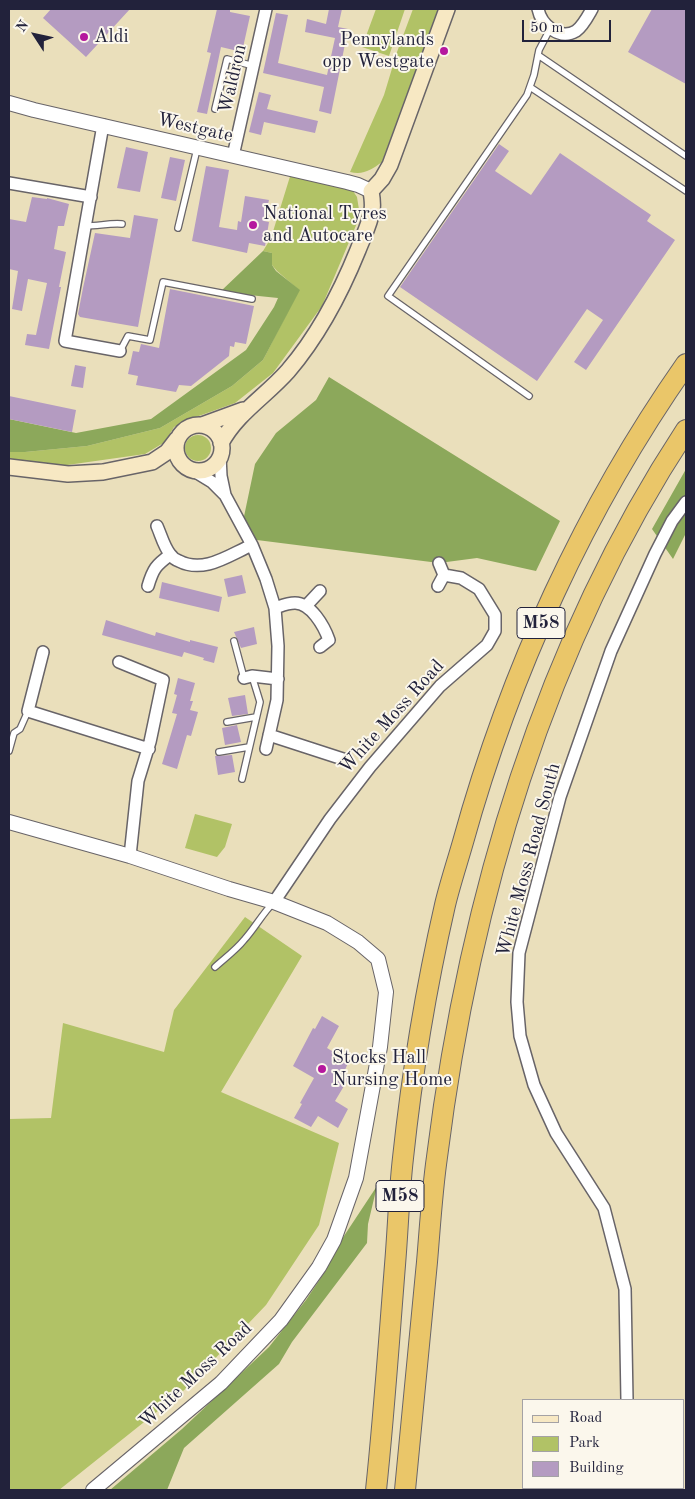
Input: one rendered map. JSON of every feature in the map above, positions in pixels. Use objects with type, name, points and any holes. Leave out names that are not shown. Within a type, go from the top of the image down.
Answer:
[{"type":"highway","name":"M58","points":[[376,1490],[384,1414],[403,1158],[420,1030],[445,904],[478,788],[512,692],[552,598],[596,512],[648,422],[686,364]]},
{"type":"highway","name":"M58","points":[[405,1490],[436,1158],[455,1037],[480,914],[513,796],[558,673],[614,554],[686,430]]},
{"type":"main road","points":[[141,465],[190,469],[208,469],[213,466],[232,426],[288,371],[304,351],[344,282],[364,235],[372,210],[371,192],[382,179],[390,165],[447,9]]},
{"type":"main road","points":[[9,467],[68,474],[103,472],[141,465],[160,457],[181,432],[188,428],[236,414],[250,407]]},
{"type":"main road","points":[[202,425],[214,431],[221,449]]},
{"type":"main road","points":[[177,439],[178,458],[190,469]]},
{"type":"street","name":"Waldron","points":[[233,156],[266,9]]},
{"type":"street","points":[[538,9],[543,23],[550,29],[568,34],[576,31],[592,9]]},
{"type":"street","name":"Westgate","points":[[9,103],[352,183],[371,192]]},
{"type":"street","points":[[103,125],[65,341],[120,351]]},
{"type":"street","points":[[9,183],[91,197]]},
{"type":"street","points":[[221,449],[220,476],[225,495],[252,545],[275,608],[278,646],[277,700],[266,749]]},
{"type":"street","points":[[190,469],[212,482],[225,495]]},
{"type":"street","name":"White Moss Road South","points":[[627,1399],[625,1289],[604,1208],[556,1133],[534,1085],[520,1036],[517,1002],[519,954],[560,797],[610,651],[655,554],[672,521],[686,502]]},
{"type":"street","points":[[157,526],[170,555],[184,564],[201,567],[209,565],[252,545]]},
{"type":"street","points":[[148,586],[155,567],[170,555]]},
{"type":"street","points":[[438,586],[444,575],[439,563]]},
{"type":"street","name":"White Moss Road","points":[[274,902],[330,819],[370,766],[440,686],[487,645],[496,631],[495,615],[479,589],[461,578],[444,575]]},
{"type":"street","points":[[306,606],[320,590]]},
{"type":"street","points":[[275,608],[296,603],[306,606],[326,631],[329,643]]},
{"type":"street","points":[[43,652],[28,711],[148,749]]},
{"type":"street","points":[[119,662],[163,680],[148,749],[138,781],[130,856]]},
{"type":"street","points":[[248,677],[278,679]]},
{"type":"street","points":[[269,735],[346,760]]},
{"type":"street","name":"White Moss Road","points":[[9,822],[130,856],[228,889],[274,902],[327,923],[358,942],[378,959],[386,992],[380,1047],[356,1178],[334,1240],[320,1267],[281,1320],[221,1383],[94,1490]]},
{"type":"lane","points":[[529,396],[388,296],[528,94],[539,50],[550,29]]},
{"type":"lane","points":[[538,55],[686,156]]},
{"type":"lane","points":[[214,109],[226,59],[254,66]]},
{"type":"lane","points":[[530,87],[686,191]]},
{"type":"lane","points":[[178,228],[197,148]]},
{"type":"lane","points":[[86,226],[108,223],[122,224]]},
{"type":"lane","points":[[120,351],[128,336],[150,340],[163,282],[252,299]]},
{"type":"lane","points":[[234,641],[260,702],[242,779]]},
{"type":"lane","points":[[9,751],[14,733],[20,729],[28,711]]},
{"type":"lane","points":[[227,722],[256,717]]},
{"type":"lane","points":[[219,752],[249,747]]},
{"type":"lane","points":[[215,967],[237,948],[263,913],[274,902]]},
{"type":"green space","points":[[376,9],[405,9],[389,56],[362,47]]},
{"type":"green space","points":[[413,9],[438,9],[382,162],[367,171],[359,173],[350,172],[384,95]]},
{"type":"green space","points":[[292,170],[347,182],[357,197],[360,216],[322,306],[273,373],[235,403],[174,427],[165,442],[145,454],[53,467],[9,467],[9,452],[87,446],[160,428],[232,386],[263,360],[299,290],[272,265],[272,253],[263,251],[271,238]]},
{"type":"green space","points":[[263,251],[272,253],[272,265],[276,271],[300,290],[263,360],[232,386],[160,428],[87,446],[9,452],[9,419],[76,433],[151,419],[246,350],[278,298],[220,292]]},
{"type":"green space","points":[[329,377],[560,521],[536,571],[477,558],[439,563],[249,539],[242,526],[255,464],[276,433],[316,400]]},
{"type":"green space","points":[[198,435],[207,439],[211,448],[207,457],[198,461],[189,457],[185,448],[189,439]]},
{"type":"green space","points":[[686,469],[686,533],[673,559],[652,529]]},
{"type":"green space","points":[[195,814],[232,824],[225,847],[217,857],[185,848]]},
{"type":"green space","points":[[245,917],[302,956],[221,1092],[339,1143],[319,1225],[266,1305],[188,1387],[59,1490],[9,1490],[9,1119],[51,1118],[63,1023],[164,1052],[174,1010]]},
{"type":"green space","points":[[377,1186],[368,1224],[367,1243],[292,1342],[279,1364],[184,1448],[167,1490],[110,1490],[182,1429],[269,1347],[306,1300],[326,1270],[340,1242]]},
{"type":"building","name":"Aldi","points":[[51,9],[130,9],[86,57],[43,18]]},
{"type":"building","points":[[217,9],[230,9],[230,12],[250,16],[242,52],[221,47],[207,114],[197,112],[211,53],[207,52]]},
{"type":"building","points":[[329,9],[342,9],[338,27],[348,29],[331,114],[319,111],[324,87],[263,73],[276,13],[288,15],[278,63],[327,75],[335,38],[305,32],[307,19],[326,24]]},
{"type":"building","points":[[652,9],[686,9],[686,84],[628,52]]},
{"type":"building","points":[[259,92],[271,95],[267,109],[318,121],[315,133],[264,122],[261,135],[249,132]]},
{"type":"building","points":[[499,144],[509,151],[495,171],[531,195],[560,153],[651,215],[647,221],[675,240],[586,370],[574,362],[603,320],[587,309],[537,381],[400,287]]},
{"type":"building","points":[[126,147],[148,152],[140,192],[117,188]]},
{"type":"building","points":[[170,157],[185,160],[176,201],[161,198]]},
{"type":"building","points":[[206,166],[229,170],[219,227],[237,230],[238,221],[241,222],[245,196],[269,200],[264,221],[269,222],[265,246],[249,243],[247,253],[192,241]]},
{"type":"building","points":[[32,197],[47,198],[69,204],[64,226],[58,226],[54,249],[66,252],[49,349],[25,345],[27,334],[36,335],[47,283],[28,279],[22,311],[12,309],[18,271],[9,269],[9,219],[26,222]]},
{"type":"building","points":[[134,215],[158,219],[138,327],[80,317],[78,314],[95,233],[130,238]]},
{"type":"building","points":[[170,289],[254,306],[246,344],[235,342],[234,347],[230,346],[229,356],[191,386],[179,385],[176,392],[136,385],[138,376],[128,374],[133,351],[139,352],[141,344],[159,348]]},
{"type":"building","points":[[75,365],[86,367],[83,388],[71,386]]},
{"type":"building","points":[[9,396],[76,410],[72,432],[9,419]]},
{"type":"building","points":[[242,575],[246,593],[228,597],[224,579]]},
{"type":"building","points":[[162,582],[222,597],[219,612],[159,598]]},
{"type":"building","points":[[106,620],[155,636],[156,632],[190,642],[190,640],[218,647],[214,663],[184,652],[182,657],[102,635]]},
{"type":"building","points":[[254,627],[257,644],[241,648],[234,632]]},
{"type":"building","points":[[178,678],[195,683],[190,701],[193,701],[190,710],[198,712],[191,736],[187,735],[177,769],[162,764],[177,714],[172,713],[177,695],[174,694]]},
{"type":"building","points":[[245,695],[248,714],[232,716],[228,698]]},
{"type":"building","points":[[237,725],[241,742],[225,745],[222,728]]},
{"type":"building","points":[[232,755],[235,772],[218,775],[215,756]]},
{"type":"building","name":"Stocks Hall Nursing Home","points":[[322,1016],[339,1026],[327,1048],[349,1061],[344,1072],[350,1076],[335,1101],[348,1109],[338,1128],[318,1116],[311,1127],[294,1118],[314,1078],[293,1066],[313,1028],[315,1029]]},
{"type":"place","name":"Aldi","points":[[84,37]]},
{"type":"place","name":"Pennylands opp Westgate","points":[[444,51]]},
{"type":"place","name":"National Tyres and Autocare","points":[[253,225]]},
{"type":"place","name":"Stocks Hall Nursing Home","points":[[322,1069]]}]
